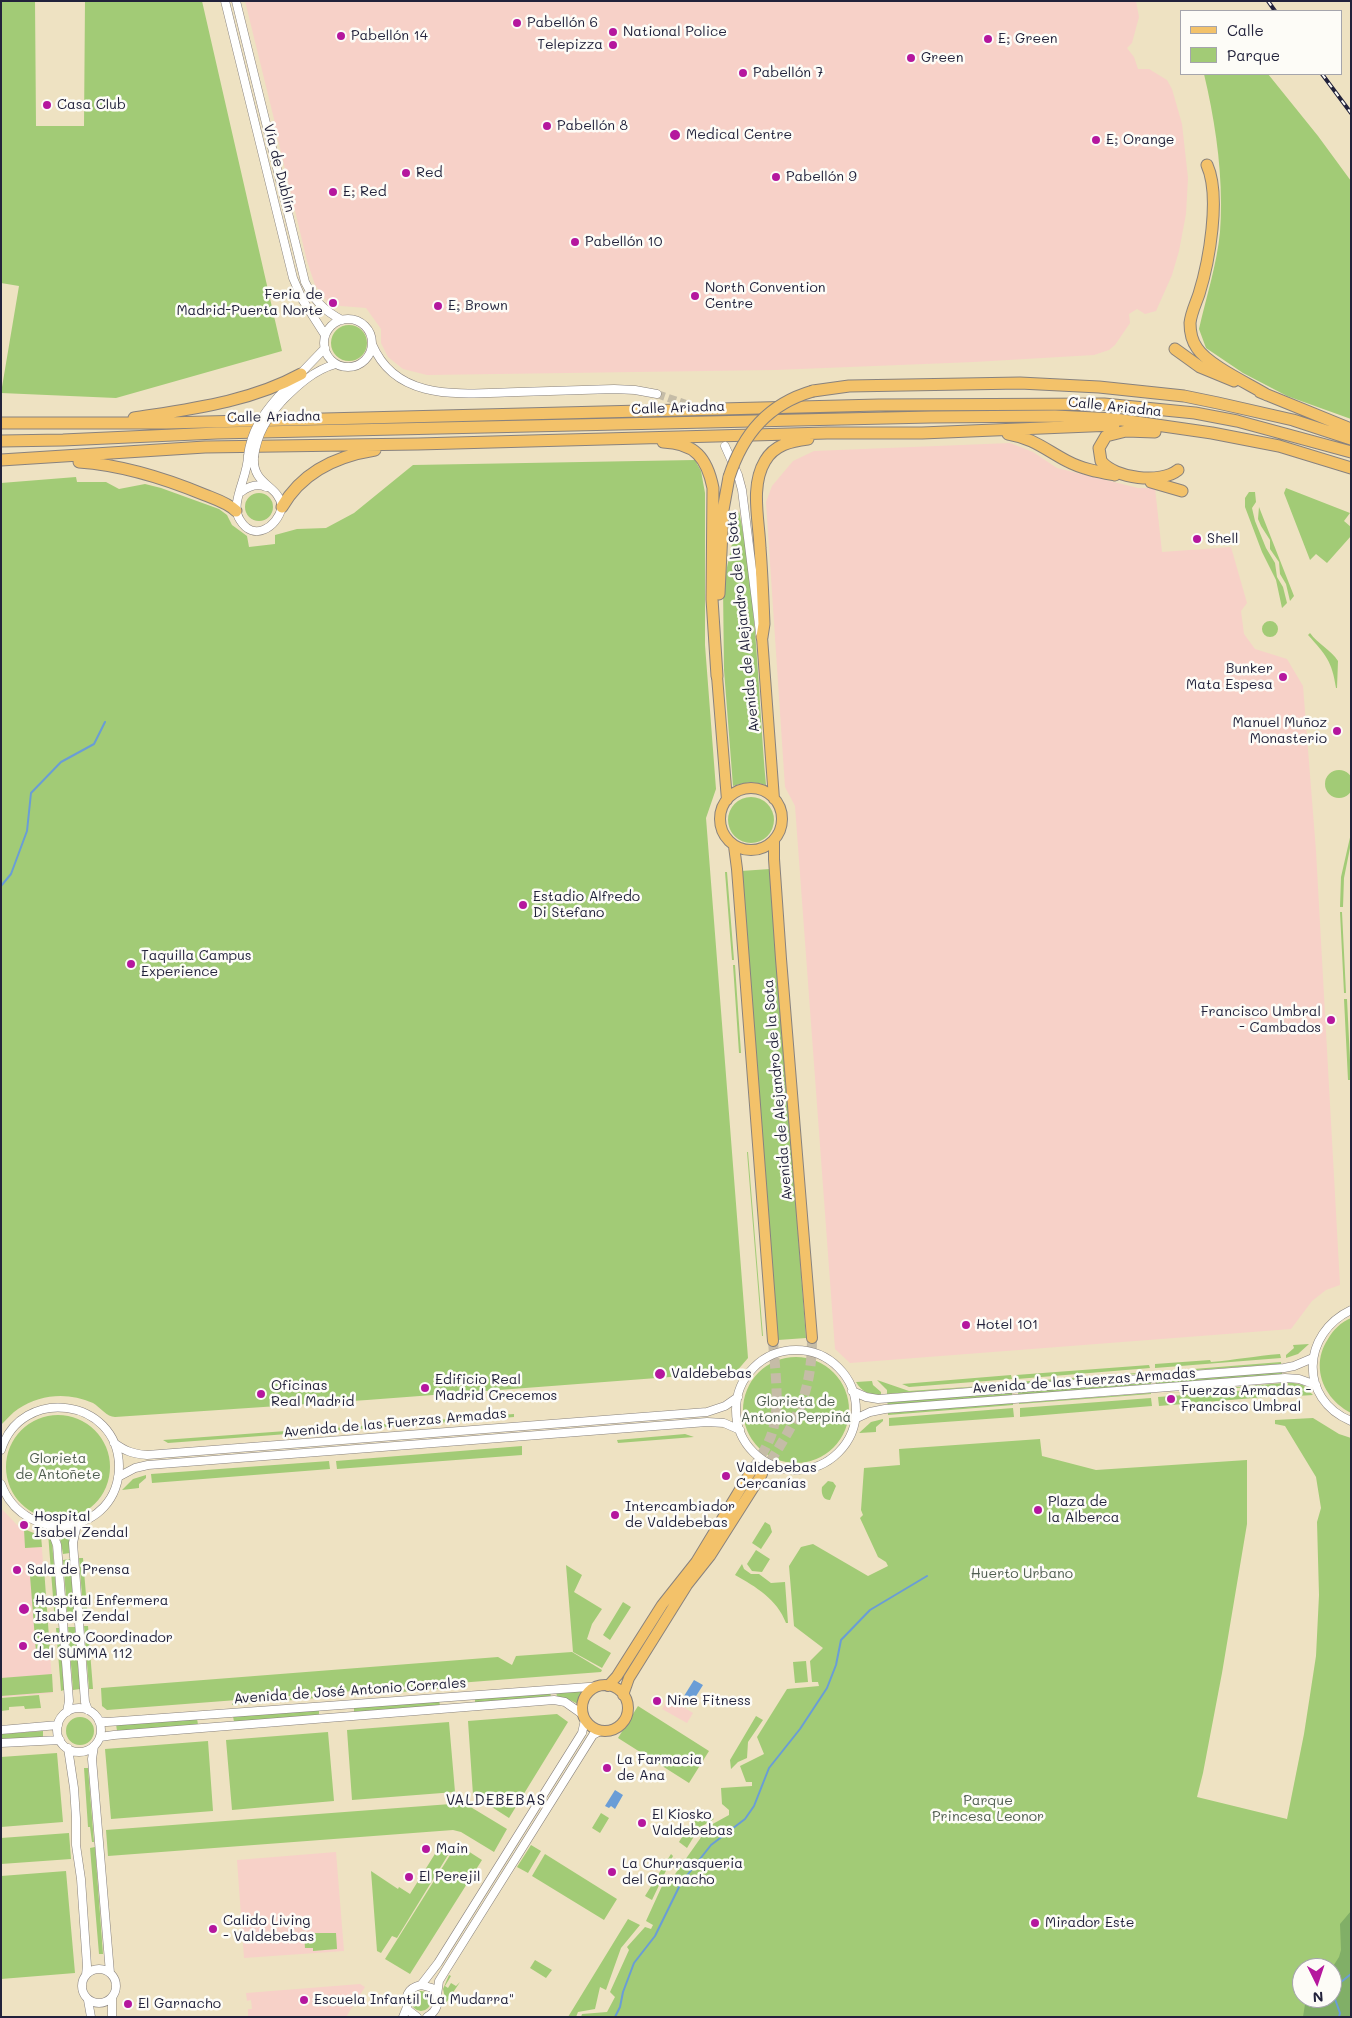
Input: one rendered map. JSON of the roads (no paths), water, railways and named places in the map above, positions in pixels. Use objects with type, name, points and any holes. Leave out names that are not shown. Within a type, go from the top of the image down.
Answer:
[{"type":"highway","points":[[1207,165],[1211,174],[1213,192],[1211,230],[1208,261],[1190,320],[1191,335],[1196,347],[1207,358],[1267,395]]},
{"type":"highway","points":[[1175,349],[1200,368],[1351,429]]},
{"type":"highway","points":[[94,424],[166,413],[248,396],[270,390],[301,374]]},
{"type":"highway","points":[[717,676],[723,510],[729,477],[741,446],[758,423],[782,405],[802,395],[813,391],[849,386],[1020,383],[1099,387],[1184,396],[1218,403],[1293,420],[1351,439]]},
{"type":"highway","name":"Calle Ariadna","points":[[1,424],[94,424],[879,405],[1104,404],[1194,413],[1237,421],[1351,452]]},
{"type":"highway","name":"Calle Ariadna","points":[[1,441],[217,433],[931,417],[1097,417],[1212,433],[1279,446],[1351,468]]},
{"type":"highway","points":[[762,637],[764,624],[757,487],[765,460],[778,448],[793,441],[890,434],[1143,424]]},
{"type":"highway","points":[[981,431],[1022,436],[1040,444],[1068,462],[1094,471],[1156,483],[1182,491]]},
{"type":"highway","points":[[1178,470],[1172,475],[1157,479],[1120,473],[1108,468],[1101,461],[1099,455],[1101,442],[1106,436],[1115,433],[1140,431],[1279,446]]},
{"type":"highway","points":[[1,460],[205,447],[418,444],[826,433],[890,434]]},
{"type":"highway","points":[[574,440],[667,442],[697,452],[704,461],[710,473],[712,488],[712,599],[717,676]]},
{"type":"highway","points":[[282,507],[299,484],[328,463],[357,453],[418,444]]},
{"type":"highway","points":[[40,459],[95,463],[142,472],[179,484],[228,505],[236,511]]},
{"type":"main road","name":"Avenida de Alejandro de la Sota","points":[[762,637],[774,799]]},
{"type":"main road","points":[[717,676],[726,800]]},
{"type":"main road","points":[[747,788],[759,789],[774,799],[780,808],[782,819],[779,833],[769,845],[755,850],[740,849],[726,838],[720,825],[721,809],[726,800],[736,792],[747,788]]},
{"type":"main road","name":"Avenida de Alejandro de la Sota","points":[[774,840],[781,959],[812,1338]]},
{"type":"main road","name":"Avenida de Alejandro de la Sota","points":[[734,846],[773,1341]]},
{"type":"main road","points":[[605,1686],[614,1687],[623,1695],[627,1708],[625,1721],[621,1725],[611,1730],[600,1731],[590,1726],[584,1717],[582,1704],[585,1697],[592,1690],[605,1686],[617,1676],[666,1600],[696,1562],[758,1471],[710,1556],[686,1585],[629,1678],[623,1695]]},
{"type":"street","name":"Vía de Dublín","points":[[225,1],[293,278],[302,299],[326,335]]},
{"type":"street","name":"Vía de Dublín","points":[[236,1],[305,282],[322,307],[342,320]]},
{"type":"street","points":[[372,344],[368,357],[358,366],[343,367],[336,364],[327,355],[325,348],[326,335],[332,325],[342,320],[353,320],[363,324],[370,332],[372,344],[387,368],[400,379],[421,388],[441,392],[479,393],[614,389],[657,394]]},
{"type":"street","points":[[280,399],[325,348]]},
{"type":"street","points":[[251,456],[256,472],[268,487],[276,492],[282,502],[280,515],[274,525],[257,531],[242,524],[236,511],[237,500],[251,456],[255,430],[264,412],[311,375],[336,364]]},
{"type":"street","name":"Avenida de Alejandro de la Sota","points":[[725,446],[738,475],[742,490],[758,624],[762,637]]},
{"type":"street","points":[[241,492],[250,486],[268,487]]},
{"type":"street","points":[[1351,1310],[1340,1315],[1329,1324],[1317,1343],[1313,1358],[1316,1386],[1319,1394],[1329,1407],[1343,1418],[1351,1421]]},
{"type":"street","points":[[791,1351],[812,1353],[829,1360],[844,1374],[852,1391],[855,1419],[849,1437],[839,1452],[827,1461],[803,1469],[783,1468],[766,1461],[752,1451],[740,1430],[737,1417],[738,1397],[745,1379],[758,1364],[771,1356],[791,1351]]},
{"type":"street","name":"Avenida de las Fuerzas Armadas","points":[[852,1391],[866,1397],[878,1398],[1284,1368],[1313,1358]]},
{"type":"street","name":"Avenida de las Fuerzas Armadas","points":[[855,1419],[870,1412],[885,1409],[1285,1378],[1300,1379],[1316,1386]]},
{"type":"street","name":"Avenida de las Fuerzas Armadas","points":[[114,1442],[125,1451],[135,1454],[156,1454],[706,1412],[725,1406],[738,1397]]},
{"type":"street","points":[[1,1450],[11,1430],[24,1418],[38,1410],[55,1407],[72,1408],[88,1414],[101,1424],[114,1442],[118,1459],[118,1477],[112,1494],[105,1505],[95,1514],[77,1524],[50,1526],[36,1522],[21,1513],[9,1500],[1,1484]]},
{"type":"street","name":"Avenida de las Fuerzas Armadas","points":[[118,1477],[135,1468],[148,1465],[698,1422],[724,1423],[740,1430]]},
{"type":"street","points":[[77,1524],[74,1542],[85,1702],[88,1710]]},
{"type":"street","points":[[50,1526],[57,1545],[69,1701],[67,1712]]},
{"type":"street","name":"Avenida de José Antonio Corrales","points":[[99,1721],[107,1722],[605,1686]]},
{"type":"street","name":"Avenida de José Antonio Corrales","points":[[100,1738],[114,1735],[554,1700],[565,1702],[584,1717]]},
{"type":"street","points":[[78,1708],[88,1710],[95,1714],[99,1721],[100,1738],[94,1746],[80,1752],[68,1748],[60,1740],[58,1725],[61,1718],[67,1712],[78,1708]]},
{"type":"street","points":[[421,1985],[438,1963],[582,1733],[584,1717]]},
{"type":"street","points":[[1,1730],[58,1725]]},
{"type":"street","points":[[427,2017],[436,2010],[439,1981],[593,1735],[600,1731]]},
{"type":"street","points":[[1,1743],[60,1740]]},
{"type":"street","points":[[94,1746],[93,1765],[110,1973],[116,1985],[112,1998],[112,2017]]},
{"type":"street","points":[[68,1748],[75,1802],[76,1853],[81,1879],[88,1966],[81,1988],[88,2000],[91,2017]]},
{"type":"street","points":[[86,1975],[97,1969],[106,1970],[110,1973]]},
{"type":"street","points":[[417,2017],[410,2013],[407,2007],[406,1998],[408,1992],[414,1987],[421,1985],[432,1988],[437,1995]]},
{"type":"street","points":[[88,2000],[99,2004],[112,1998]]},
{"type":"street","points":[[404,2017],[407,2007]]},
{"type":"water","points":[[694,1680],[703,1685],[693,1701],[684,1696]]},
{"type":"water","points":[[615,1790],[623,1795],[615,1809],[611,1806],[609,1808],[605,1806]]},
{"type":"waterway","points":[[1,886],[11,874],[27,831],[31,793],[61,762],[94,744],[105,722]]},
{"type":"waterway","points":[[615,2017],[634,1963],[655,1936],[681,1883],[711,1845],[745,1819],[754,1806],[769,1768],[800,1729],[827,1688],[836,1665],[841,1640],[870,1610],[927,1576]]},
{"type":"waterway","points":[[1339,2017],[1340,2013],[1335,1999],[1336,1986],[1351,1974]]},
{"type":"tunnel","points":[[657,394],[686,404],[693,409]]},
{"type":"tunnel","points":[[762,1474],[783,1441],[799,1410],[809,1378],[812,1338]]},
{"type":"tunnel","points":[[753,1468],[769,1440],[775,1419],[776,1386],[773,1341]]},
{"type":"railway","points":[[1268,1],[1274,10]]},
{"type":"railway","points":[[1323,75],[1351,113]]},
{"type":"place","name":"Pabellón 6","points":[[517,23]]},
{"type":"place","name":"National Police","points":[[613,32]]},
{"type":"place","name":"Pabellón 14","points":[[341,36]]},
{"type":"place","name":"E; Green","points":[[988,39]]},
{"type":"place","name":"Telepizza","points":[[613,45]]},
{"type":"place","name":"Green","points":[[911,58]]},
{"type":"place","name":"Pabellón 7","points":[[743,73]]},
{"type":"place","name":"Casa Club","points":[[47,105]]},
{"type":"place","name":"Pabellón 8","points":[[547,126]]},
{"type":"place","name":"Medical Centre","points":[[675,135]]},
{"type":"place","name":"E; Orange","points":[[1096,140]]},
{"type":"place","name":"Red","points":[[406,173]]},
{"type":"place","name":"Pabellón 9","points":[[776,177]]},
{"type":"place","name":"E; Red","points":[[333,192]]},
{"type":"place","name":"Pabellón 10","points":[[575,242]]},
{"type":"place","name":"North Convention Centre","points":[[695,296]]},
{"type":"place","name":"Feria de Madrid-Puerta Norte","points":[[333,303]]},
{"type":"place","name":"E; Brown","points":[[438,306]]},
{"type":"place","name":"Shell","points":[[1197,539]]},
{"type":"place","name":"Bunker Mata Espesa","points":[[1283,677]]},
{"type":"place","name":"Manuel Muñoz Monasterio","points":[[1337,731]]},
{"type":"place","name":"Estadio Alfredo Di Stefano","points":[[523,905]]},
{"type":"place","name":"Taquilla Campus Experience","points":[[131,964]]},
{"type":"place","name":"Francisco Umbral - Cambados","points":[[1331,1020]]},
{"type":"place","name":"Hotel 101","points":[[966,1325]]},
{"type":"place","name":"Valdebebas","points":[[660,1374]]},
{"type":"place","name":"Edificio Real Madrid Crecemos","points":[[425,1388]]},
{"type":"place","name":"Oficinas Real Madrid","points":[[261,1394]]},
{"type":"place","name":"Fuerzas Armadas - Francisco Umbral","points":[[1171,1399]]},
{"type":"place","name":"Valdebebas Cercanías","points":[[726,1476]]},
{"type":"place","name":"Plaza de la Alberca","points":[[1038,1510]]},
{"type":"place","name":"Intercambiador de Valdebebas","points":[[615,1515]]},
{"type":"place","name":"Hospital Isabel Zendal","points":[[24,1525]]},
{"type":"place","name":"Sala de Prensa","points":[[17,1570]]},
{"type":"place","name":"Hospital Enfermera Isabel Zendal","points":[[24,1609]]},
{"type":"place","name":"Centro Coordinador del SUMMA 112","points":[[23,1646]]},
{"type":"place","name":"Nine Fitness","points":[[657,1701]]},
{"type":"place","name":"La Farmacia de Ana","points":[[607,1768]]},
{"type":"place","name":"El Kiosko Valdebebas","points":[[642,1823]]},
{"type":"place","name":"Main","points":[[426,1849]]},
{"type":"place","name":"La Churrasqueria del Garnacho","points":[[612,1872]]},
{"type":"place","name":"El Perejil","points":[[409,1877]]},
{"type":"place","name":"Mirador Este","points":[[1035,1923]]},
{"type":"place","name":"Calido Living - Valdebebas","points":[[213,1929]]},
{"type":"place","name":"Escuela Infantil \"La Mudarra\"","points":[[304,2000]]},
{"type":"place","name":"El Garnacho","points":[[128,2004]]},
{"type":"district","name":"VALDEBEBAS","points":[[496,1800]]},
{"type":"park label","name":"Glorieta de Antonio Perpiñá","points":[[796,1410]]},
{"type":"park label","name":"Glorieta de Antoñete","points":[[58,1468]]},
{"type":"park label","name":"Huerto Urbano","points":[[1022,1574]]},
{"type":"park label","name":"Parque Princesa Leonor","points":[[988,1809]]}]
